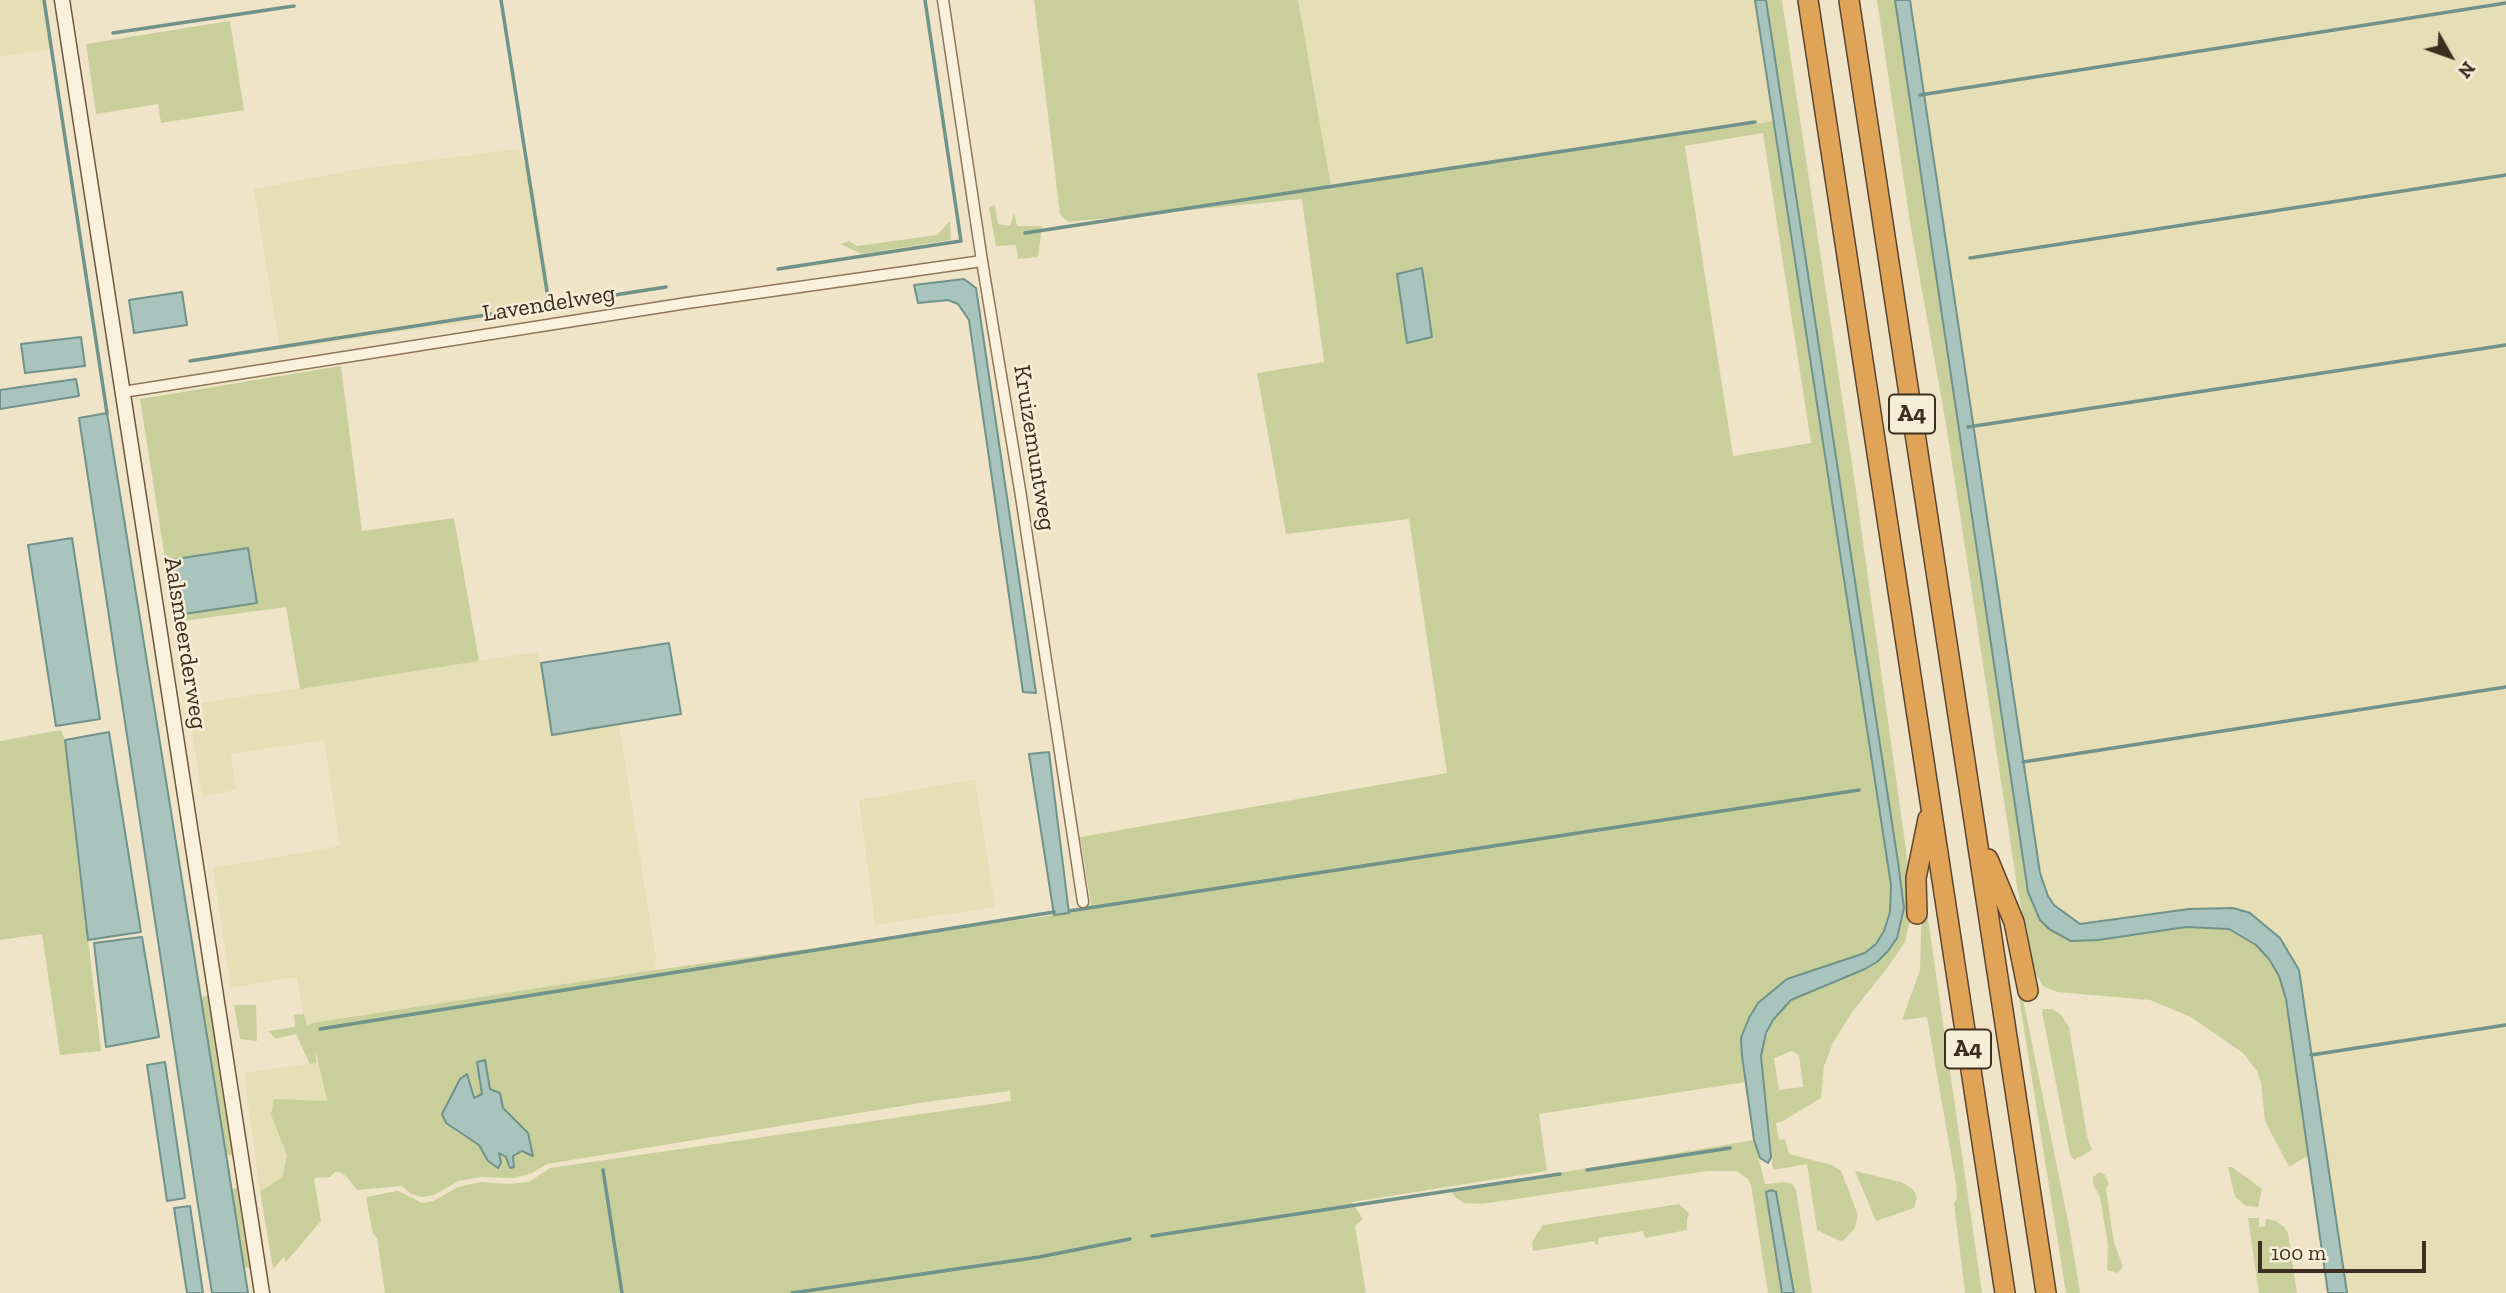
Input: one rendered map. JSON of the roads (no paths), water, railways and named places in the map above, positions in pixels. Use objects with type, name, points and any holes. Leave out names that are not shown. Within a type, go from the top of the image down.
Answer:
[{"type":"highway","name":"A4","points":[[1808,0],[2004,1293]]},
{"type":"highway","name":"A4","points":[[1849,0],[2046,1293]]},
{"type":"highway","name":"A4","points":[[1917,914],[1916,878],[1931,805]]},
{"type":"highway","name":"A4","points":[[1975,828],[2014,922],[2028,991]]},
{"type":"street","name":"Aalsmeerderweg","points":[[62,0],[262,1293]]},
{"type":"street","name":"Kruizemuntweg","points":[[943,0],[1083,902]]},
{"type":"street","name":"Lavendelweg","points":[[123,392],[687,303],[982,261]]},
{"type":"water","points":[[1755,0],[1766,0],[1904,908],[1897,938],[1877,962],[1791,1000],[1773,1020],[1766,1033],[1761,1056],[1771,1157],[1768,1163],[1760,1158],[1754,1140],[1742,1056],[1741,1038],[1749,1018],[1758,1003],[1787,979],[1865,953],[1876,944],[1884,931],[1890,912],[1891,885]]},
{"type":"water","points":[[1895,0],[1910,0],[2040,873],[2048,896],[2054,905],[2080,924],[2189,909],[2233,908],[2250,913],[2280,938],[2299,970],[2347,1293],[2328,1293],[2286,999],[2279,976],[2269,959],[2256,945],[2229,929],[2186,927],[2098,940],[2071,941],[2049,929],[2040,920],[2028,892]]},
{"type":"water","points":[[1422,268],[1432,337],[1407,343],[1397,274]]},
{"type":"water","points":[[964,279],[976,288],[1036,693],[1023,692],[969,320],[958,304],[948,300],[918,303],[914,285]]},
{"type":"water","points":[[182,292],[187,325],[134,333],[129,300]]},
{"type":"water","points":[[81,337],[85,366],[25,373],[21,344]]},
{"type":"water","points":[[76,379],[79,396],[0,409],[0,390]]},
{"type":"water","points":[[107,413],[248,1293],[212,1293],[79,418]]},
{"type":"water","points":[[72,538],[100,719],[56,726],[28,545]]},
{"type":"water","points":[[248,548],[257,603],[177,615],[169,560]]},
{"type":"water","points":[[669,643],[681,714],[552,735],[541,663]]},
{"type":"water","points":[[109,732],[141,932],[88,940],[65,740]]},
{"type":"water","points":[[1049,752],[1069,913],[1054,915],[1029,754]]},
{"type":"water","points":[[142,937],[159,1037],[106,1047],[94,943]]},
{"type":"water","points":[[485,1060],[490,1089],[500,1093],[503,1108],[528,1133],[533,1156],[522,1151],[513,1156],[514,1167],[510,1168],[506,1157],[499,1153],[501,1163],[498,1168],[488,1161],[479,1145],[446,1123],[442,1114],[460,1079],[467,1074],[474,1098],[482,1094],[477,1062]]},
{"type":"water","points":[[165,1062],[185,1198],[167,1201],[147,1065]]},
{"type":"water","points":[[1766,1192],[1776,1192],[1794,1293],[1782,1293]]},
{"type":"water","points":[[190,1206],[203,1293],[187,1293],[174,1208]]},
{"type":"waterway","points":[[44,0],[107,413]]},
{"type":"waterway","points":[[501,0],[549,304]]},
{"type":"waterway","points":[[778,269],[961,241],[925,0]]},
{"type":"waterway","points":[[1920,95],[2506,3]]},
{"type":"waterway","points":[[113,33],[294,6]]},
{"type":"waterway","points":[[1025,233],[1755,122]]},
{"type":"waterway","points":[[1970,258],[2506,175]]},
{"type":"waterway","points":[[190,361],[666,287]]},
{"type":"waterway","points":[[1968,427],[2506,345]]},
{"type":"waterway","points":[[2023,762],[2506,687]]},
{"type":"waterway","points":[[1069,911],[1859,790]]},
{"type":"waterway","points":[[320,1029],[1054,912]]},
{"type":"waterway","points":[[2311,1055],[2506,1025]]},
{"type":"waterway","points":[[1587,1170],[1730,1148]]},
{"type":"waterway","points":[[603,1170],[622,1293]]},
{"type":"waterway","points":[[1152,1236],[1560,1174]]},
{"type":"waterway","points":[[792,1293],[1039,1257],[1130,1239]]}]
